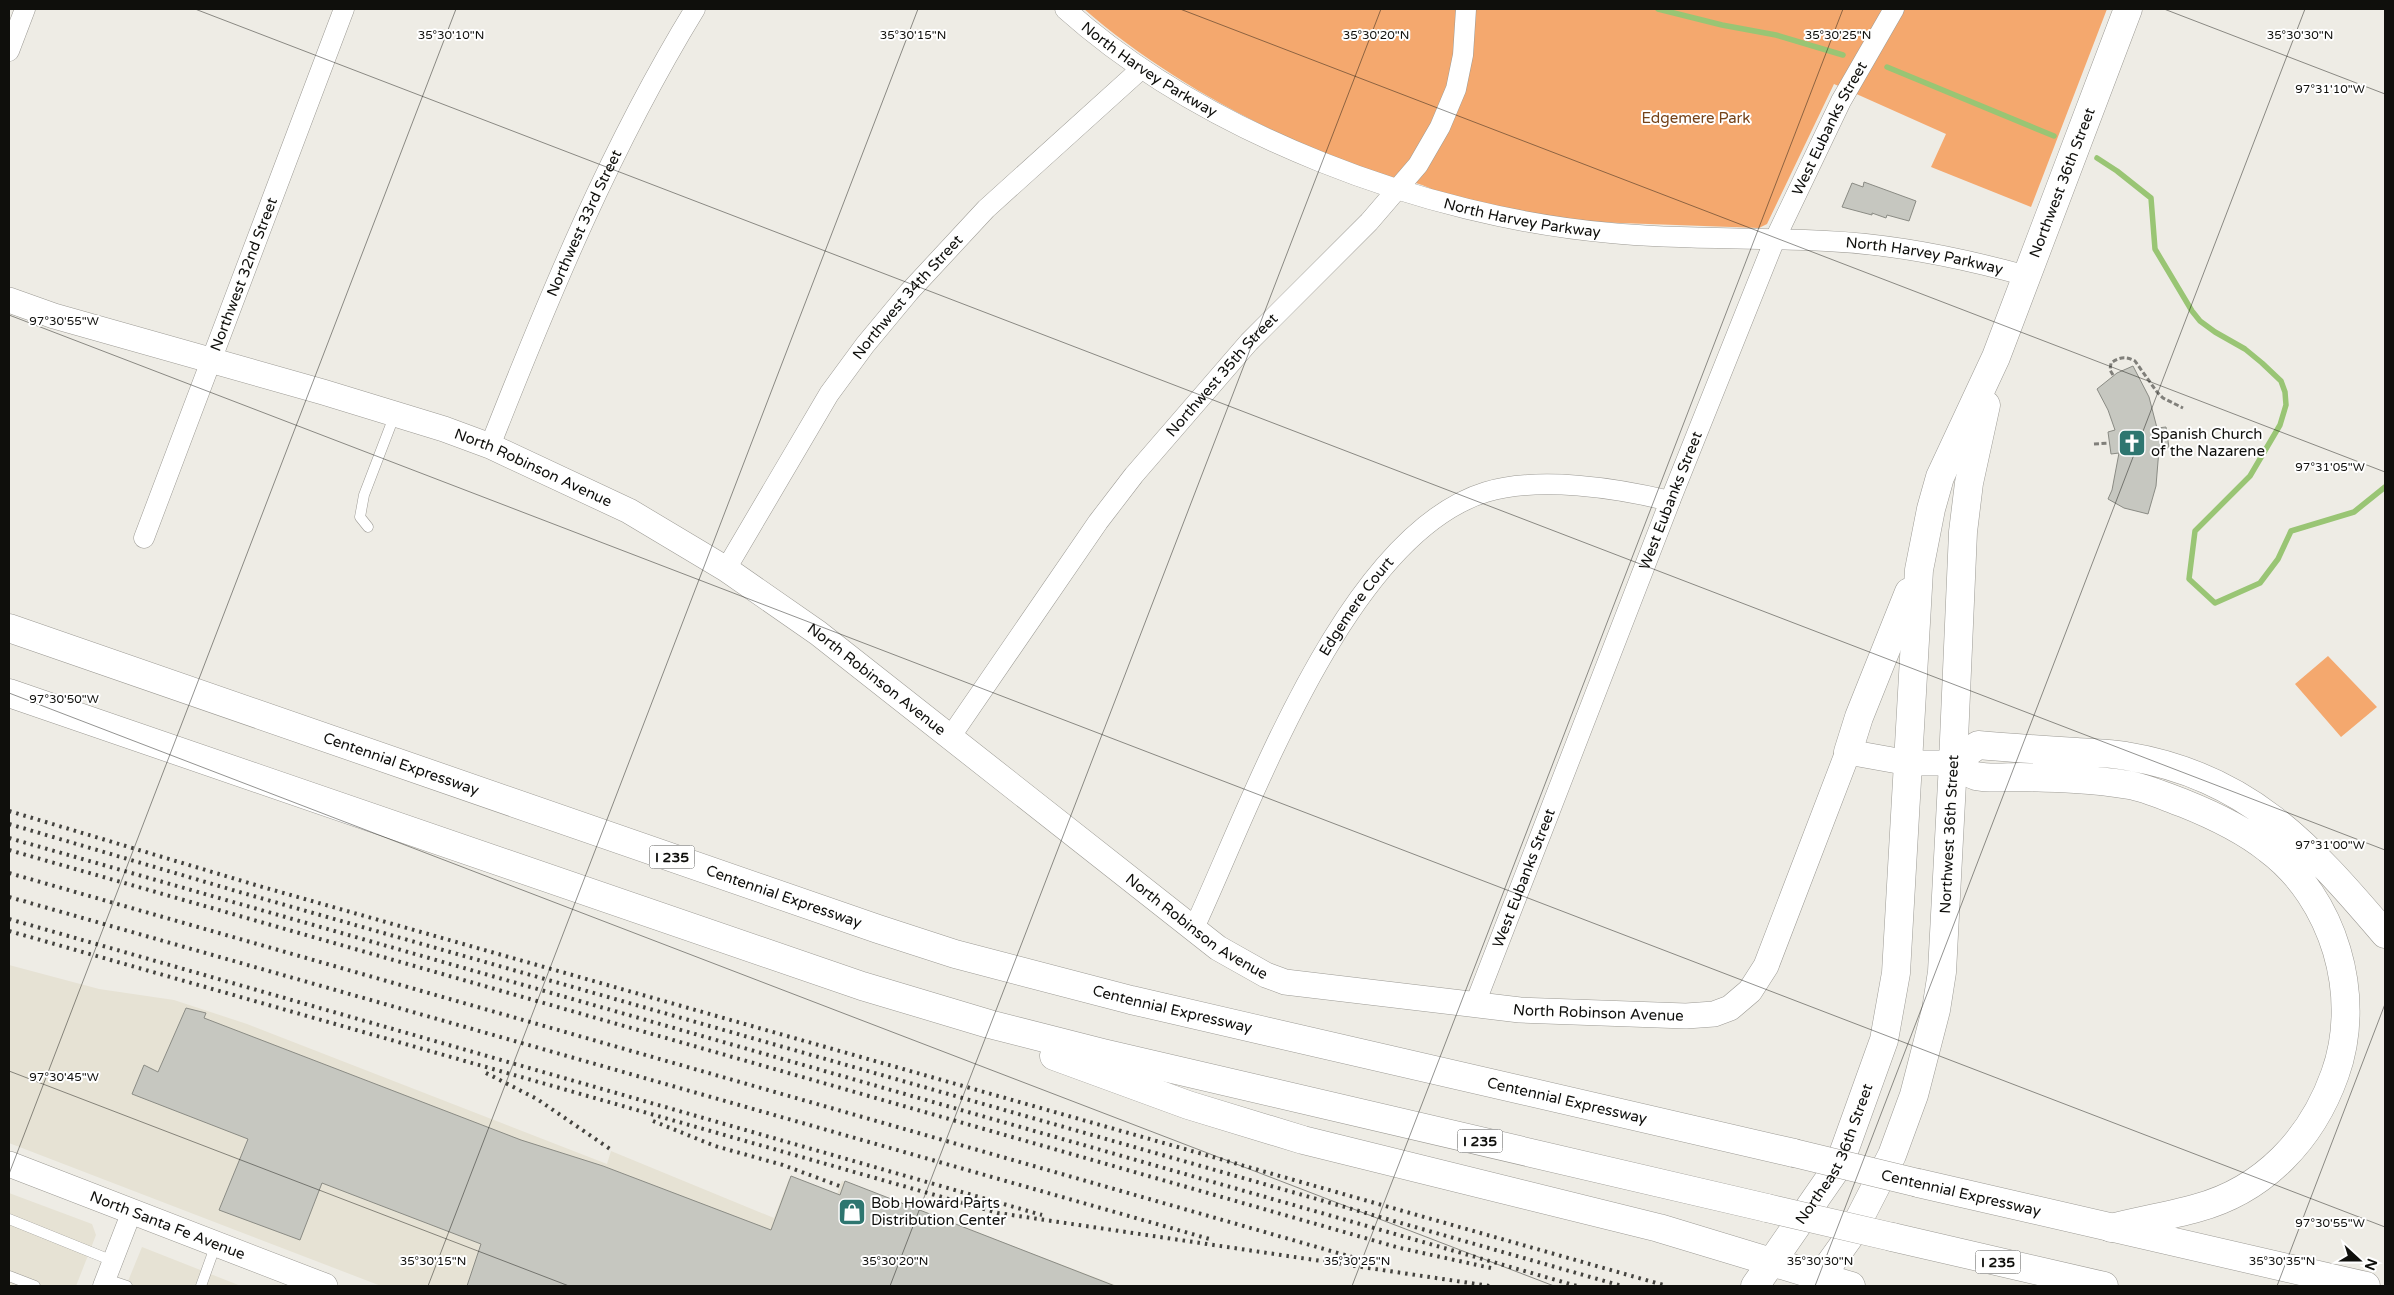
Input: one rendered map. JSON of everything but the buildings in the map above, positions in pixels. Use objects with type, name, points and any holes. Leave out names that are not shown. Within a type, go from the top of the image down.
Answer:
[{"type":"main road","name":"Northwest 36th Street","points":[[1884,1040],[1896,973],[1919,570],[1931,509],[1940,477],[1996,357],[2128,9]]},
{"type":"main road","name":"Northwest 36th Street","points":[[1818,1282],[1852,1233],[1892,1155],[1914,1095],[1928,1046],[1942,972],[1963,532],[1969,483],[1996,357]]},
{"type":"main road","points":[[1848,752],[1870,689],[1919,570]]},
{"type":"main road","name":"Centennial Expressway","points":[[9,628],[955,954],[1140,1002],[1794,1153],[1918,1184],[2366,1286]]},
{"type":"main road","name":"I 235","points":[[9,692],[862,986],[988,1024],[1102,1053],[2104,1286]]},
{"type":"main road","points":[[2111,1228],[2198,1208],[2239,1192],[2262,1177],[2286,1157],[2305,1134],[2332,1084],[2339,1062],[2343,1037],[2344,988],[2338,956],[2329,929],[2316,901],[2295,874],[2269,849],[2206,812],[2132,785],[2079,778],[1976,776],[1953,763],[1978,745],[2124,756],[2174,768],[2209,781],[2248,800],[2281,824],[2341,882],[2385,934]]},
{"type":"main road","points":[[862,986],[1188,1105],[1276,1132],[1659,1228],[1772,1262],[1818,1282],[1851,1286]]},
{"type":"main road","name":"Northeast 36th Street","points":[[1772,1262],[1834,1172],[1843,1154],[1884,1040]]},
{"type":"main road","points":[[1755,1286],[1772,1262]]},
{"type":"street","points":[[9,51],[25,9]]},
{"type":"street","name":"Northwest 32nd Street","points":[[144,538],[344,9]]},
{"type":"street","name":"Northwest 33rd Street","points":[[490,446],[532,339],[612,162],[679,35],[695,9]]},
{"type":"street","name":"North Harvey Parkway","points":[[1065,9],[1091,32],[1141,69],[1247,129],[1314,159],[1399,189],[1506,219],[1570,229],[1652,236],[1828,241],[1929,253],[2027,276]]},
{"type":"street","name":"West Eubanks Street","points":[[1475,1004],[1670,501],[1775,239],[1852,79],[1894,9]]},
{"type":"street","name":"Northwest 35th Street","points":[[951,736],[1098,522],[1134,475],[1249,342],[1399,189],[1421,160],[1456,89],[1463,55],[1466,10]]},
{"type":"street","name":"Northwest 34th Street","points":[[726,568],[829,394],[865,345],[909,292],[986,209],[1141,69]]},
{"type":"street","name":"North Robinson Avenue","points":[[9,300],[54,316],[395,414],[490,446],[629,512],[726,568],[818,632],[1218,948],[1246,965],[1285,982],[1520,1010],[1667,1016],[1714,1014],[1730,1008],[1750,990],[1770,959],[1848,752]]},
{"type":"street","name":"Edgemere Court","points":[[1194,928],[1285,726],[1307,683],[1361,597],[1385,566],[1413,537],[1435,519],[1463,502],[1487,492],[1521,486],[1552,484],[1640,493],[1670,501]]},
{"type":"street","points":[[1848,752],[1909,763],[1953,763]]},
{"type":"street","name":"North Santa Fe Avenue","points":[[9,1164],[325,1286]]},
{"type":"street","points":[[107,1275],[132,1212]]},
{"type":"lane","points":[[368,527],[360,517],[364,495],[395,414]]},
{"type":"lane","points":[[9,1219],[127,1286]]},
{"type":"lane","points":[[200,1286],[216,1244]]},
{"type":"lane","points":[[9,1276],[35,1286]]},
{"type":"path","points":[[2113,376],[2110,370],[2111,363],[2116,359],[2129,358],[2135,361],[2163,398],[2183,408]]},
{"type":"path","points":[[2094,444],[2109,443]]},
{"type":"shaded area","points":[[9,965],[99,989],[174,1000],[247,1024],[607,1164],[611,1151],[774,1218],[789,1179],[836,1197],[842,1181],[1118,1286],[381,1286],[9,1143]]},
{"type":"shaded area","points":[[9,1193],[92,1224],[96,1235],[76,1286],[9,1286]]},
{"type":"shaded area","points":[[142,1247],[241,1286],[126,1286]]},
{"type":"green space","name":"Edgemere Park","points":[[1084,9],[2107,9],[2031,207],[1931,167],[1946,134],[1834,84],[1767,224],[1759,228],[1593,222],[1523,212],[1437,192],[1415,183],[1357,167],[1231,109],[1139,52]]},
{"type":"green space","points":[[2328,656],[2377,707],[2341,737],[2295,684]]},
{"type":"waterway","points":[[1658,9],[1722,25],[1776,35],[1843,55]]},
{"type":"waterway","points":[[1887,67],[2054,136]]},
{"type":"waterway","points":[[2097,158],[2151,198],[2155,249],[2200,321],[2245,349],[2262,363],[2281,381],[2285,392],[2286,405],[2280,425],[2250,476],[2195,531],[2189,579],[2215,603],[2260,583],[2278,559],[2291,531],[2354,512],[2385,487]]},
{"type":"railway","points":[[9,811],[259,886],[1667,1286]]},
{"type":"railway","points":[[9,824],[236,891],[1622,1286]]},
{"type":"railway","points":[[9,838],[1577,1286]]},
{"type":"railway","points":[[9,850],[1400,1248],[1491,1268]]},
{"type":"railway","points":[[9,873],[1373,1263]]},
{"type":"railway","points":[[9,897],[1213,1240]]},
{"type":"railway","points":[[9,919],[1042,1215]]},
{"type":"railway","points":[[9,931],[998,1213],[1490,1286]]},
{"type":"railway","points":[[486,1073],[537,1099],[610,1149]]},
{"type":"railway","points":[[653,1121],[715,1146],[783,1165],[842,1187]]},
{"type":"place","name":"Spanish Church of the Nazarene","points":[[2132,443]]},
{"type":"place","name":"Bob Howard Parts Distribution Center","points":[[852,1212]]}]
